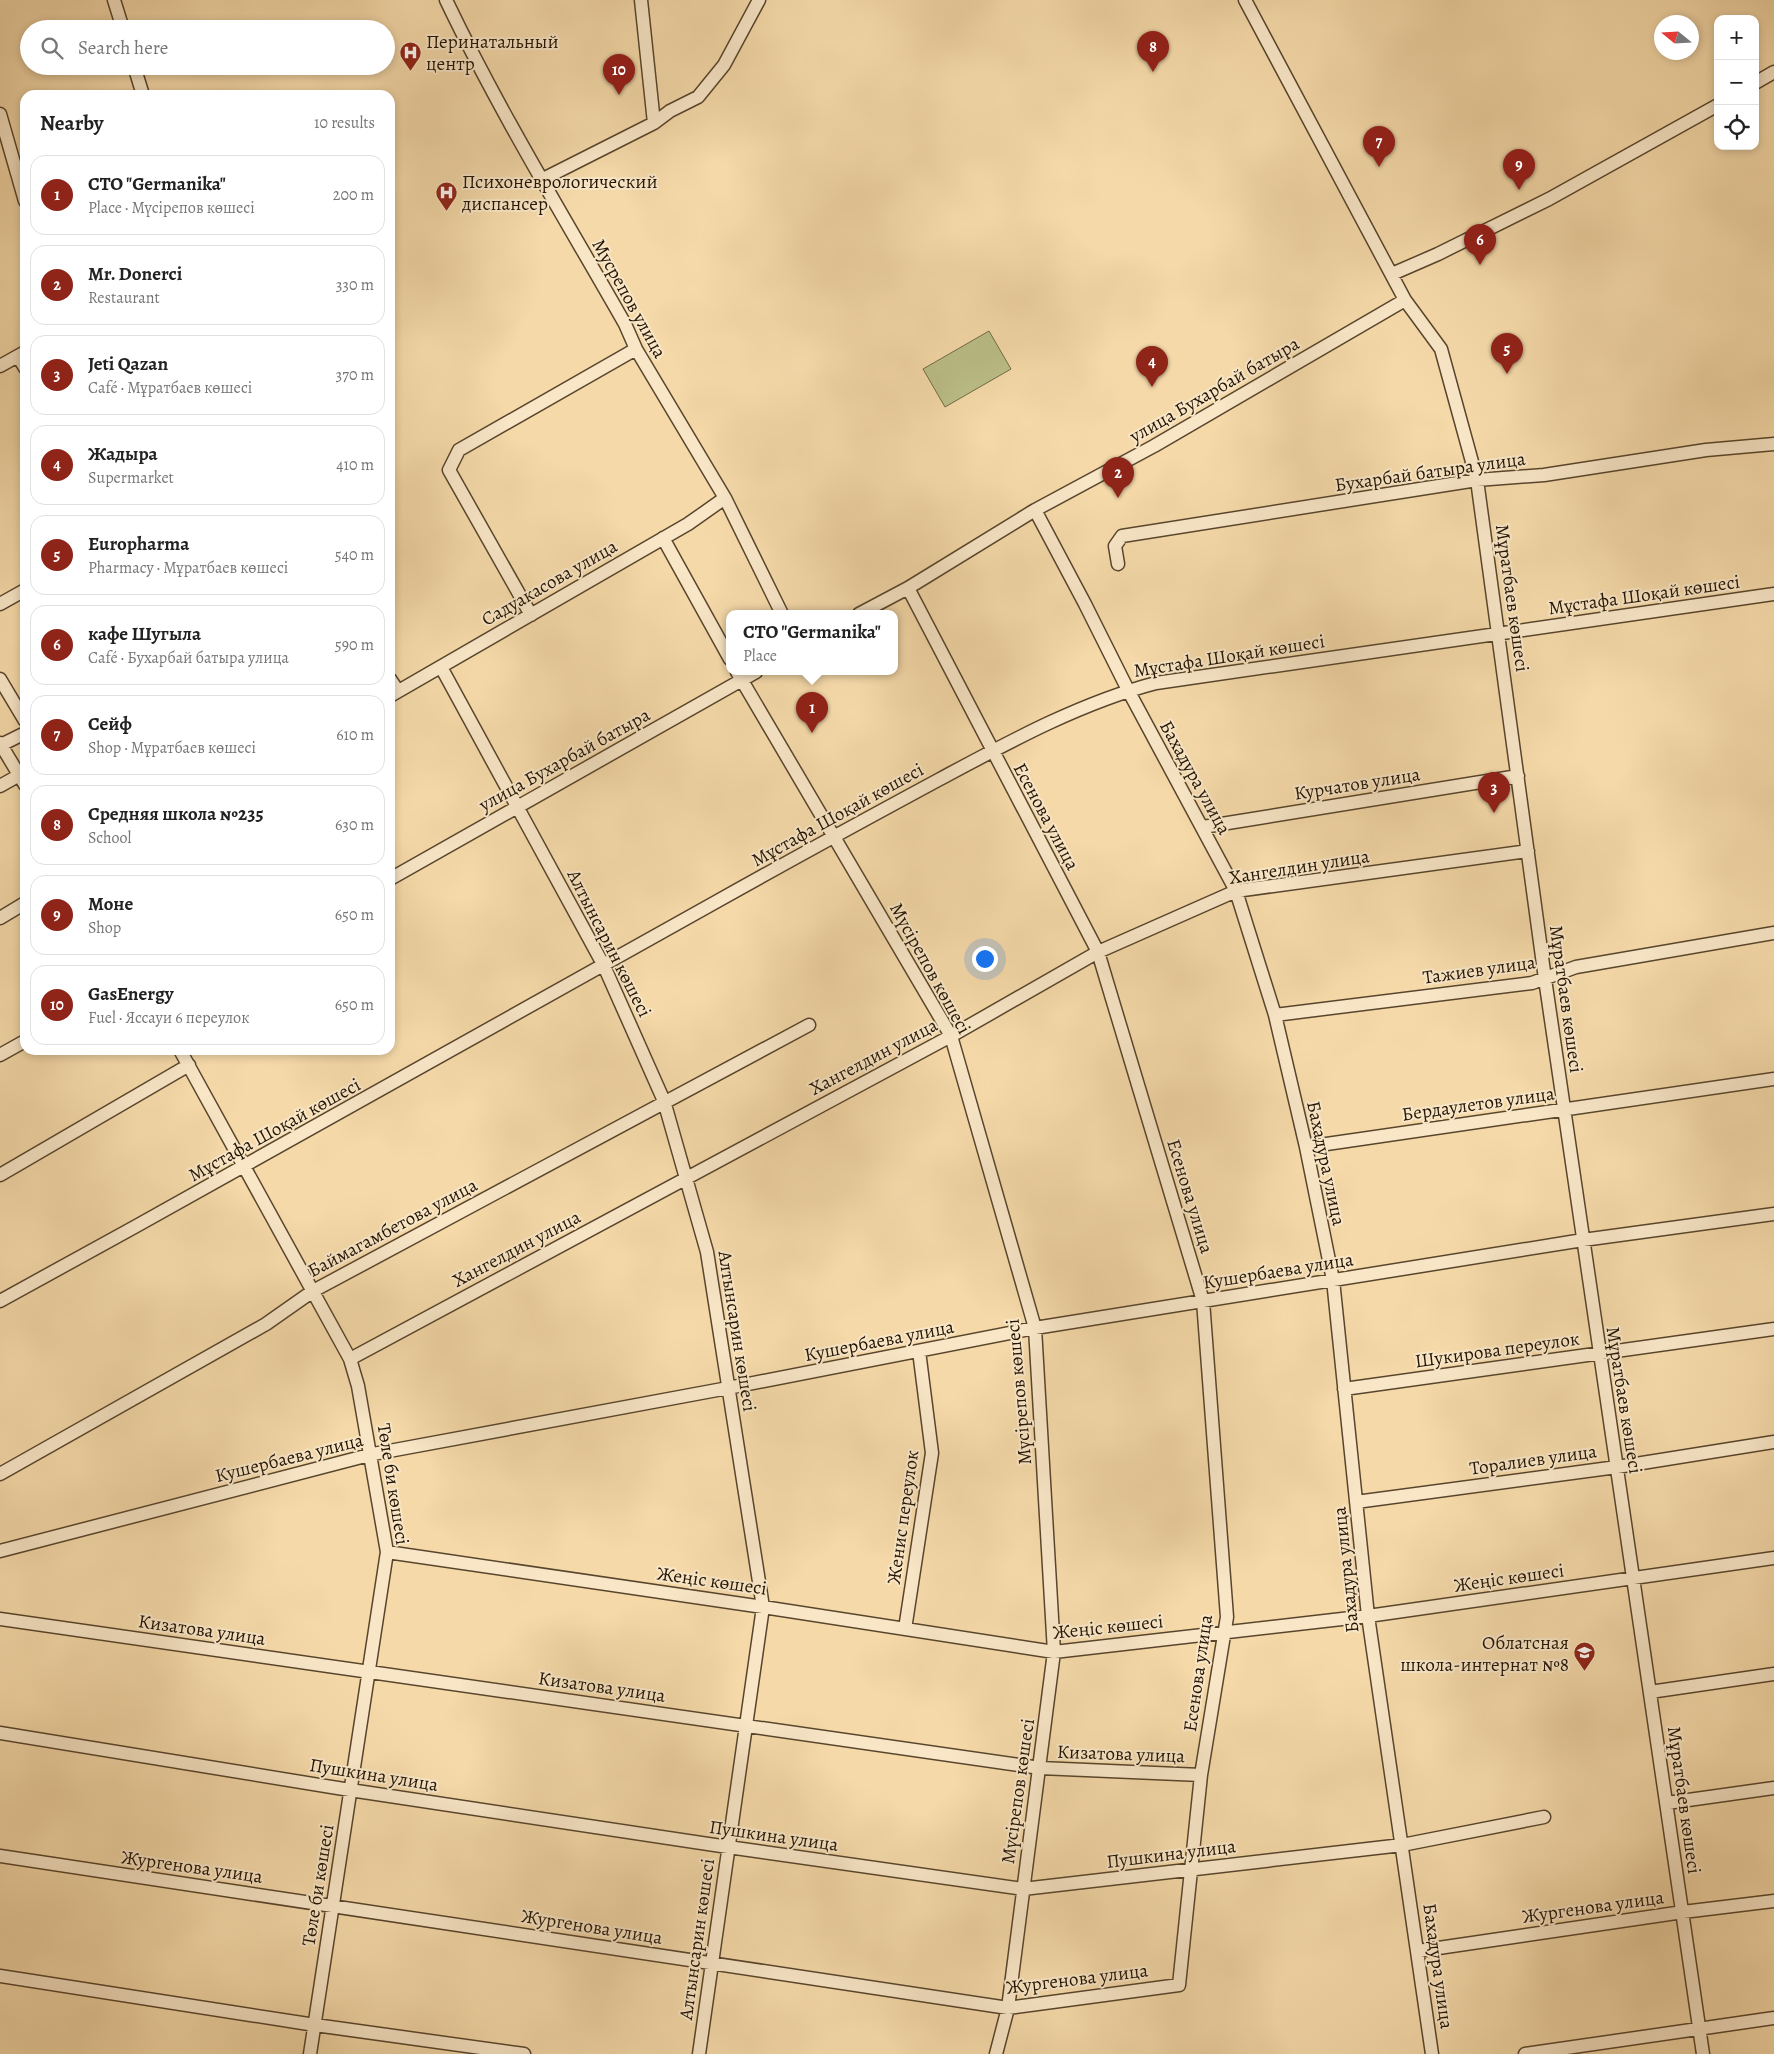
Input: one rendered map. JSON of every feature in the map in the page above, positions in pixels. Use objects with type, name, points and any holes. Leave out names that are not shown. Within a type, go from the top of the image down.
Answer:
[{"type":"street","points":[[114,0],[120,20]]},
{"type":"street","name":"Мусрепов улица","points":[[446,0],[460,30],[625,324],[636,349],[725,498],[780,610]]},
{"type":"street","points":[[641,0],[654,123]]},
{"type":"street","points":[[543,179],[654,123],[670,110],[698,97],[724,66],[759,0]]},
{"type":"street","name":"Мұратбаев көшесі","points":[[1245,0],[1405,300],[1441,350],[1477,480],[1582,1240],[1703,2054]]},
{"type":"street","points":[[1759,81],[1774,72]]},
{"type":"street","points":[[137,75],[141,90]]},
{"type":"street","points":[[1392,274],[1438,254],[1550,199],[1716,105]]},
{"type":"street","points":[[0,114],[20,184]]},
{"type":"street","name":"улица Бухарбай батыра","points":[[867,610],[908,588],[1035,510],[1154,446],[1405,300]]},
{"type":"street","points":[[531,614],[449,470],[459,450],[636,349]]},
{"type":"street","points":[[0,366],[20,355]]},
{"type":"street","name":"Бухарбай батыра улица","points":[[1118,564],[1116,546],[1122,536],[1477,480],[1544,476],[1706,450],[1774,444]]},
{"type":"street","name":"Садуакасова улица","points":[[395,693],[688,524],[725,498]]},
{"type":"street","name":"Бахадура улица","points":[[1035,510],[1128,690],[1236,891],[1275,1015],[1306,1147],[1333,1280],[1368,1616],[1432,2054]]},
{"type":"street","points":[[663,538],[726,652]]},
{"type":"street","name":"Есенова улица","points":[[908,588],[1098,952],[1203,1301],[1227,1617],[1201,1775],[1179,1985]]},
{"type":"street","points":[[0,604],[20,593]]},
{"type":"street","name":"Мұстафа Шоқай көшесі","points":[[0,1301],[245,1167],[834,836],[992,751],[1097,702],[1156,682],[1774,594]]},
{"type":"street","name":"Алтынсарин көшесі","points":[[441,667],[604,966],[664,1101],[707,1252],[763,1607],[699,2054]]},
{"type":"street","name":"улица Бухарбай батыра","points":[[395,876],[517,807],[739,676]]},
{"type":"street","name":"Мүсірепов көшесі","points":[[739,676],[951,1036],[1036,1328],[1054,1652],[1008,2008],[996,2054]]},
{"type":"street","points":[[0,680],[4,696],[20,715]]},
{"type":"street","points":[[20,735],[1,744],[20,772]]},
{"type":"street","name":"Курчатов улица","points":[[1203,828],[1518,776]]},
{"type":"street","points":[[0,786],[20,778]]},
{"type":"street","name":"Хангелдин улица","points":[[350,1359],[951,1036],[1098,952],[1236,891],[1528,851]]},
{"type":"street","points":[[0,918],[20,906]]},
{"type":"street","name":"Тажиев улица","points":[[1275,1015],[1532,983],[1576,967],[1774,933]]},
{"type":"street","name":"Баймагамбетова улица","points":[[0,1474],[266,1324],[313,1291],[664,1101],[809,1025]]},
{"type":"street","points":[[0,1055],[20,1043]]},
{"type":"street","name":"Төле би көшесі","points":[[183,1055],[350,1359],[358,1386],[387,1552],[310,2054]]},
{"type":"street","points":[[0,1175],[189,1065]]},
{"type":"street","name":"Бердаулетов улица","points":[[1306,1147],[1774,1079]]},
{"type":"street","name":"Кушербаева улица","points":[[0,1551],[371,1455],[1036,1328],[1582,1240],[1774,1214]]},
{"type":"street","name":"Шукирова переулок","points":[[1344,1389],[1774,1329]]},
{"type":"street","name":"Женис переулок","points":[[905,1629],[932,1453],[919,1351]]},
{"type":"street","name":"Торалиев улица","points":[[1356,1502],[1617,1467],[1774,1442]]},
{"type":"street","name":"Жеңіс көшесі","points":[[387,1552],[1054,1652],[1368,1616],[1774,1558]]},
{"type":"street","name":"Кизатова улица","points":[[0,1620],[1040,1768],[1201,1775]]},
{"type":"street","points":[[1650,1692],[1774,1674]]},
{"type":"street","name":"Пушкина улица","points":[[0,1733],[350,1790],[1023,1889],[1402,1845],[1544,1817]]},
{"type":"street","points":[[1667,1803],[1774,1788]]},
{"type":"street","name":"Жургенова улица","points":[[0,1856],[1008,2008],[1179,1985]]},
{"type":"street","name":"Жургенова улица","points":[[1418,1951],[1683,1912],[1774,1901]]},
{"type":"street","points":[[0,1976],[315,2025],[524,2054]]},
{"type":"street","points":[[1525,2054],[1774,2018]]},
{"type":"green space","points":[[989,331],[1011,369],[945,407],[923,369]]},
{"type":"place","name":"Перинатальный центр","points":[[410,71]]},
{"type":"place","name":"Средняя школа №235","points":[[1153,72]]},
{"type":"place","name":"GasEnergy","points":[[619,95]]},
{"type":"place","name":"Сейф","points":[[1379,167]]},
{"type":"place","name":"Моне","points":[[1519,190]]},
{"type":"place","name":"Психоневрологический диспансер","points":[[446,211]]},
{"type":"place","name":"кафе Шугыла","points":[[1480,265]]},
{"type":"place","name":"Europharma","points":[[1507,374]]},
{"type":"place","name":"Жадыра","points":[[1152,387]]},
{"type":"place","name":"Mr. Donerci","points":[[1118,498]]},
{"type":"place","name":"СТО \"Germanika\"","points":[[812,733]]},
{"type":"place","name":"Jeti Qazan","points":[[1494,813]]},
{"type":"place","name":"Облатсная школа-интернат №8","points":[[1585,1672]]}]
